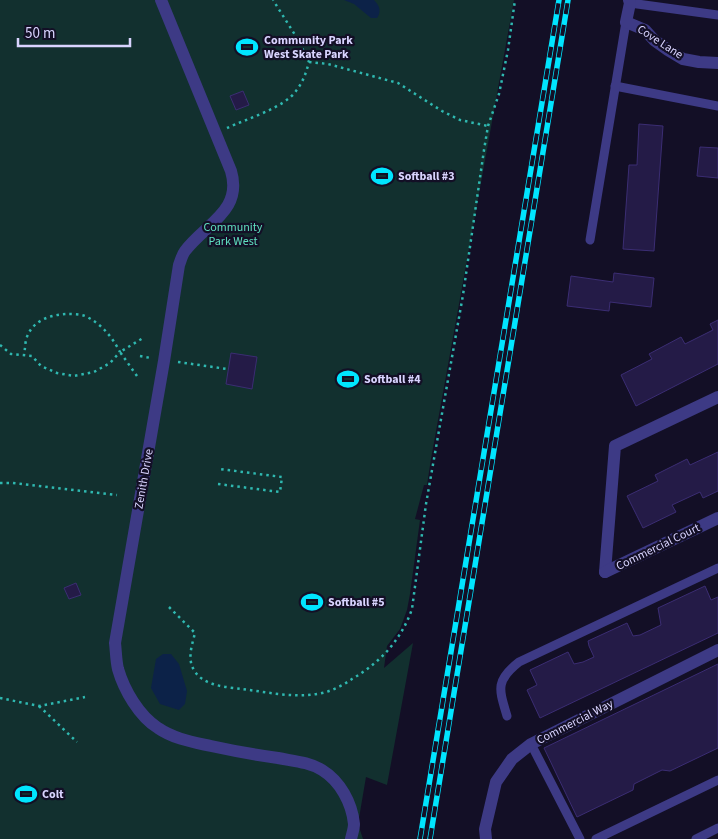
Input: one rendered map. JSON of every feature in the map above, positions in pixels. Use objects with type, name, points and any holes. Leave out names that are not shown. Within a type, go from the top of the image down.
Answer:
[{"type":"street","name":"Zenith Drive","points":[[161,0],[216,132],[233,177],[234,191],[230,204],[184,251],[179,265],[115,643],[117,667],[122,683],[130,697],[157,728],[186,740],[306,763],[322,770],[333,779],[343,792],[351,808],[354,826],[352,839]]},
{"type":"street","name":"Cove Lane","points":[[629,2],[626,22],[644,30],[654,40],[683,59],[718,63]]},
{"type":"street","name":"Commercial Court","points":[[718,397],[615,446],[605,572],[718,518]]},
{"type":"street","name":"Commercial Way","points":[[486,839],[484,829],[496,782],[512,759],[532,744],[718,650]]},
{"type":"lane","points":[[629,2],[718,15]]},
{"type":"lane","points":[[590,240],[626,22]]},
{"type":"lane","points":[[615,86],[718,106]]},
{"type":"lane","points":[[507,716],[501,696],[502,682],[507,671],[519,662],[718,568]]},
{"type":"lane","points":[[532,744],[580,839]]},
{"type":"lane","points":[[596,839],[718,780]]},
{"type":"lane","points":[[696,839],[718,828]]},
{"type":"path","points":[[216,132],[274,108],[295,93],[304,79],[309,62],[297,38],[273,0]]},
{"type":"path","points":[[169,606],[195,633],[190,654],[191,662],[194,670],[203,679],[218,685],[292,696],[319,694],[340,687],[380,660],[398,639],[412,608],[426,504],[462,295],[488,126],[499,94],[515,0]]},
{"type":"path","points":[[309,62],[328,64],[398,83],[460,120],[488,126]]},
{"type":"path","points":[[24,355],[26,338],[35,324],[57,314],[83,315],[106,330],[137,376]]},
{"type":"path","points":[[0,345],[11,354],[32,356],[41,366],[57,373],[74,376],[94,372],[110,364],[120,352],[143,338]]},
{"type":"path","points":[[140,356],[153,359]]},
{"type":"path","points":[[172,362],[226,369]]},
{"type":"path","points":[[218,484],[280,492],[282,477],[220,469]]},
{"type":"path","points":[[0,483],[117,495]]},
{"type":"path","points":[[0,698],[39,706],[85,697]]},
{"type":"path","points":[[39,706],[77,742]]},
{"type":"green space","name":"Community Park West","points":[[0,0],[514,0],[427,485],[424,485],[415,519],[420,520],[407,610],[400,629],[387,646],[384,668],[413,643],[387,785],[366,777],[358,824],[363,839],[0,839]]},
{"type":"water","points":[[344,0],[374,0],[379,8],[379,15],[377,18],[371,18],[354,4]]},
{"type":"water","points":[[163,654],[171,654],[179,664],[187,691],[185,704],[179,710],[160,704],[151,688],[156,659]]},
{"type":"building","points":[[243,91],[249,105],[236,110],[230,96]]},
{"type":"building","points":[[639,124],[663,126],[654,251],[623,249],[629,165],[637,165]]},
{"type":"building","points":[[700,147],[718,148],[718,178],[697,176]]},
{"type":"building","points":[[614,273],[654,278],[651,307],[610,302],[609,311],[567,306],[571,276],[613,282]]},
{"type":"building","points":[[718,320],[718,364],[636,406],[621,375],[652,359],[649,354],[681,337],[685,344],[713,330],[710,324]]},
{"type":"building","points":[[231,353],[257,357],[252,389],[226,384]]},
{"type":"building","points":[[718,452],[718,491],[703,498],[700,492],[672,505],[676,512],[643,528],[627,496],[658,481],[655,475],[687,459],[690,465]]},
{"type":"building","points":[[76,583],[81,595],[69,599],[64,588]]},
{"type":"building","points":[[705,586],[711,600],[718,597],[718,633],[540,718],[527,690],[537,685],[530,670],[568,652],[574,664],[594,657],[588,641],[627,623],[633,636],[640,635],[661,625],[658,608]]},
{"type":"building","points":[[718,664],[718,748],[670,771],[662,770],[634,784],[633,790],[577,817],[544,748]]},
{"type":"railway","points":[[420,839],[559,0]]},
{"type":"railway","points":[[430,839],[568,0]]},
{"type":"place","name":"Community Park West Skate Park","points":[[247,47]]},
{"type":"place","name":"Softball #3","points":[[382,176]]},
{"type":"place","name":"Softball #4","points":[[348,379]]},
{"type":"place","name":"Softball #5","points":[[312,602]]},
{"type":"place","name":"Colt","points":[[26,794]]}]
